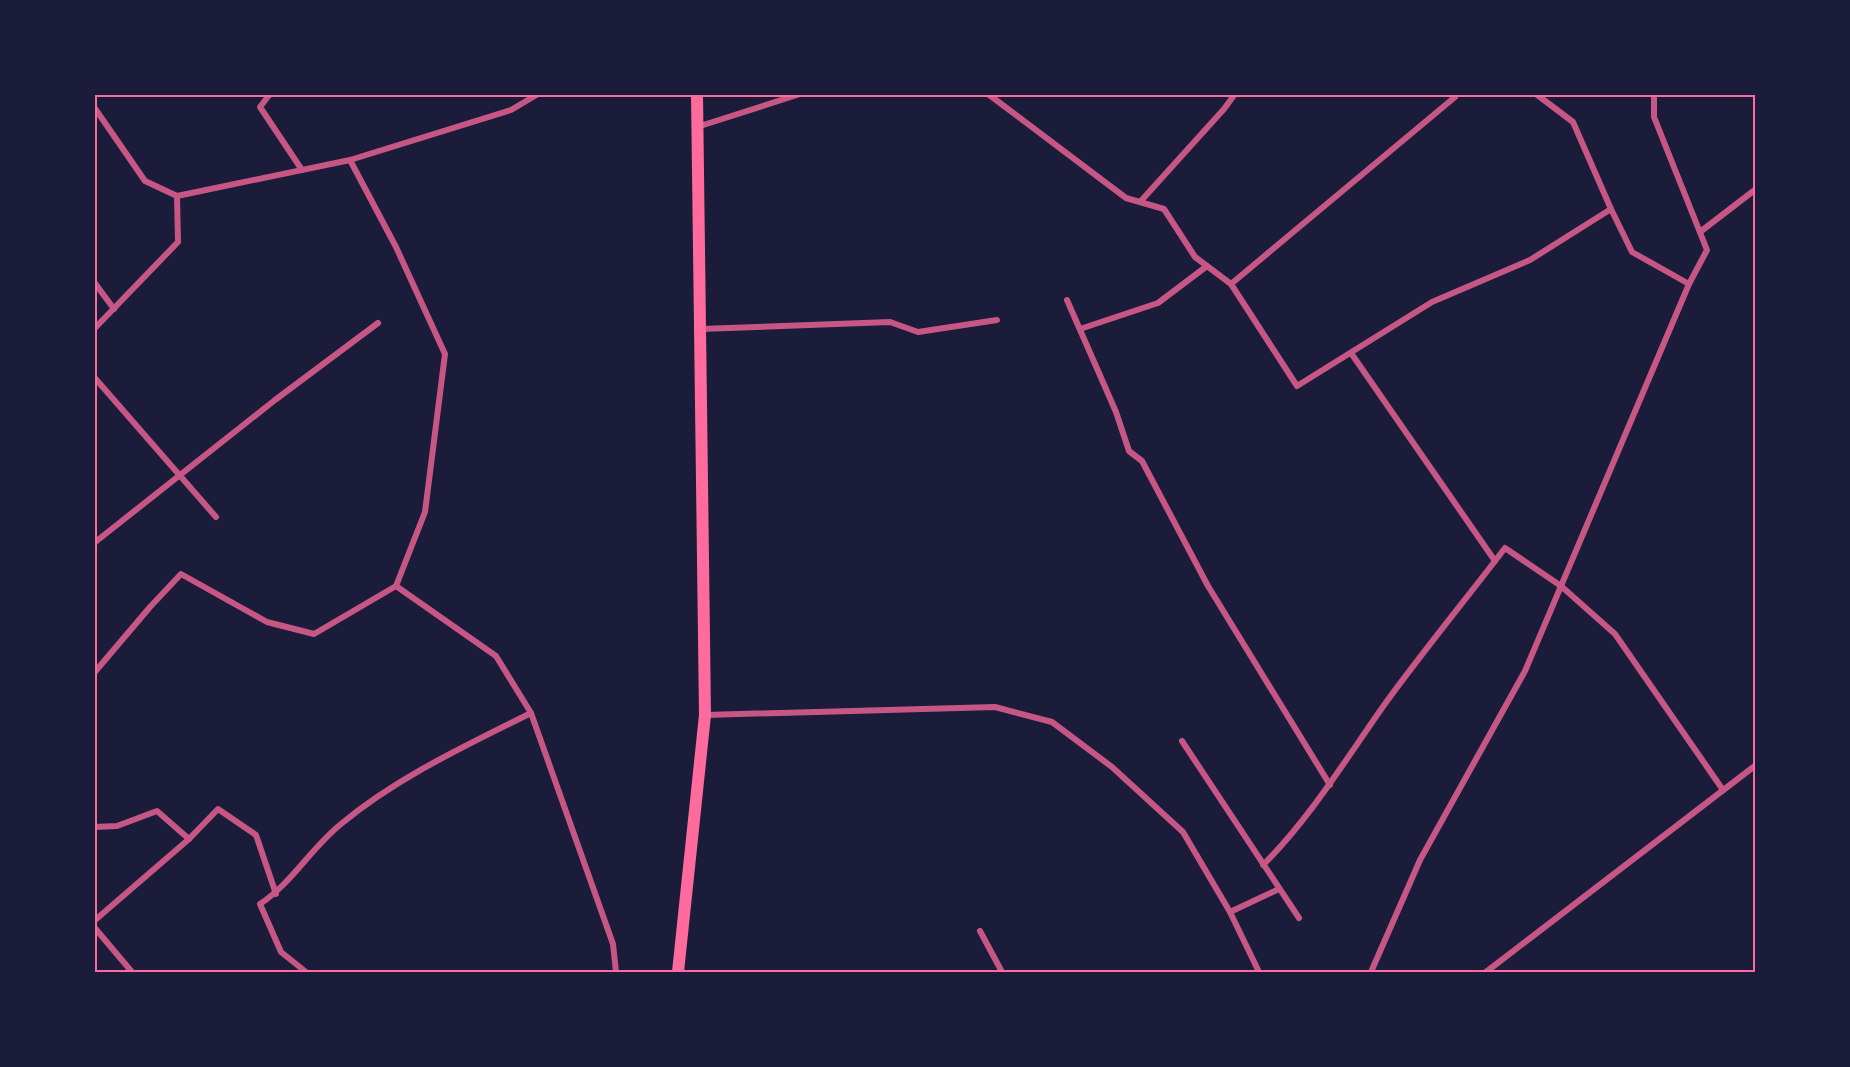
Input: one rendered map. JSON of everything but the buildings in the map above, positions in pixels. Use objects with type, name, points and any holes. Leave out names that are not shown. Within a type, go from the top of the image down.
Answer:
[{"type":"main road","points":[[678,972],[705,715],[697,94]]},
{"type":"street","points":[[270,94],[260,107],[302,170]]},
{"type":"street","points":[[94,107],[145,181],[177,196],[350,160],[511,110],[538,94]]},
{"type":"street","points":[[696,127],[800,94]]},
{"type":"street","points":[[988,94],[1126,198],[1164,209],[1195,257],[1231,284],[1297,386],[1432,302],[1530,260],[1611,209]]},
{"type":"street","points":[[1140,202],[1235,94]]},
{"type":"street","points":[[1231,284],[1455,97],[1453,94]]},
{"type":"street","points":[[1536,94],[1574,122],[1632,252],[1689,284]]},
{"type":"street","points":[[1371,972],[1420,860],[1525,671],[1689,284],[1707,250],[1654,117],[1654,94]]},
{"type":"street","points":[[94,673],[181,574],[267,622],[314,634],[396,586],[425,513],[445,354],[396,247],[350,160]]},
{"type":"street","points":[[1700,232],[1755,189]]},
{"type":"street","points":[[94,329],[178,242],[177,196]]},
{"type":"street","points":[[1080,329],[1158,303],[1207,266]]},
{"type":"street","points":[[94,282],[114,309]]},
{"type":"street","points":[[1067,300],[1116,412],[1129,451],[1142,461],[1208,586],[1330,784]]},
{"type":"street","points":[[699,329],[890,322],[918,332],[997,320]]},
{"type":"street","points":[[94,543],[274,399],[378,323]]},
{"type":"street","points":[[1351,353],[1495,561]]},
{"type":"street","points":[[94,377],[216,517]]},
{"type":"street","points":[[1263,865],[1330,784],[1388,700],[1505,548],[1561,586],[1615,634],[1723,790]]},
{"type":"street","points":[[396,586],[496,656],[531,713],[613,944],[616,972]]},
{"type":"street","points":[[705,715],[995,707],[1052,722],[1112,767],[1183,832],[1230,912],[1259,972]]},
{"type":"street","points":[[306,972],[281,952],[260,904],[276,894],[340,824],[417,770],[531,713]]},
{"type":"street","points":[[1182,741],[1299,918]]},
{"type":"street","points":[[1486,972],[1755,765]]},
{"type":"street","points":[[94,921],[189,839],[218,809],[256,835],[276,894]]},
{"type":"street","points":[[94,827],[117,826],[157,811],[189,839]]},
{"type":"street","points":[[1230,912],[1279,889]]},
{"type":"street","points":[[94,927],[132,972]]},
{"type":"street","points":[[980,931],[1002,972]]}]
